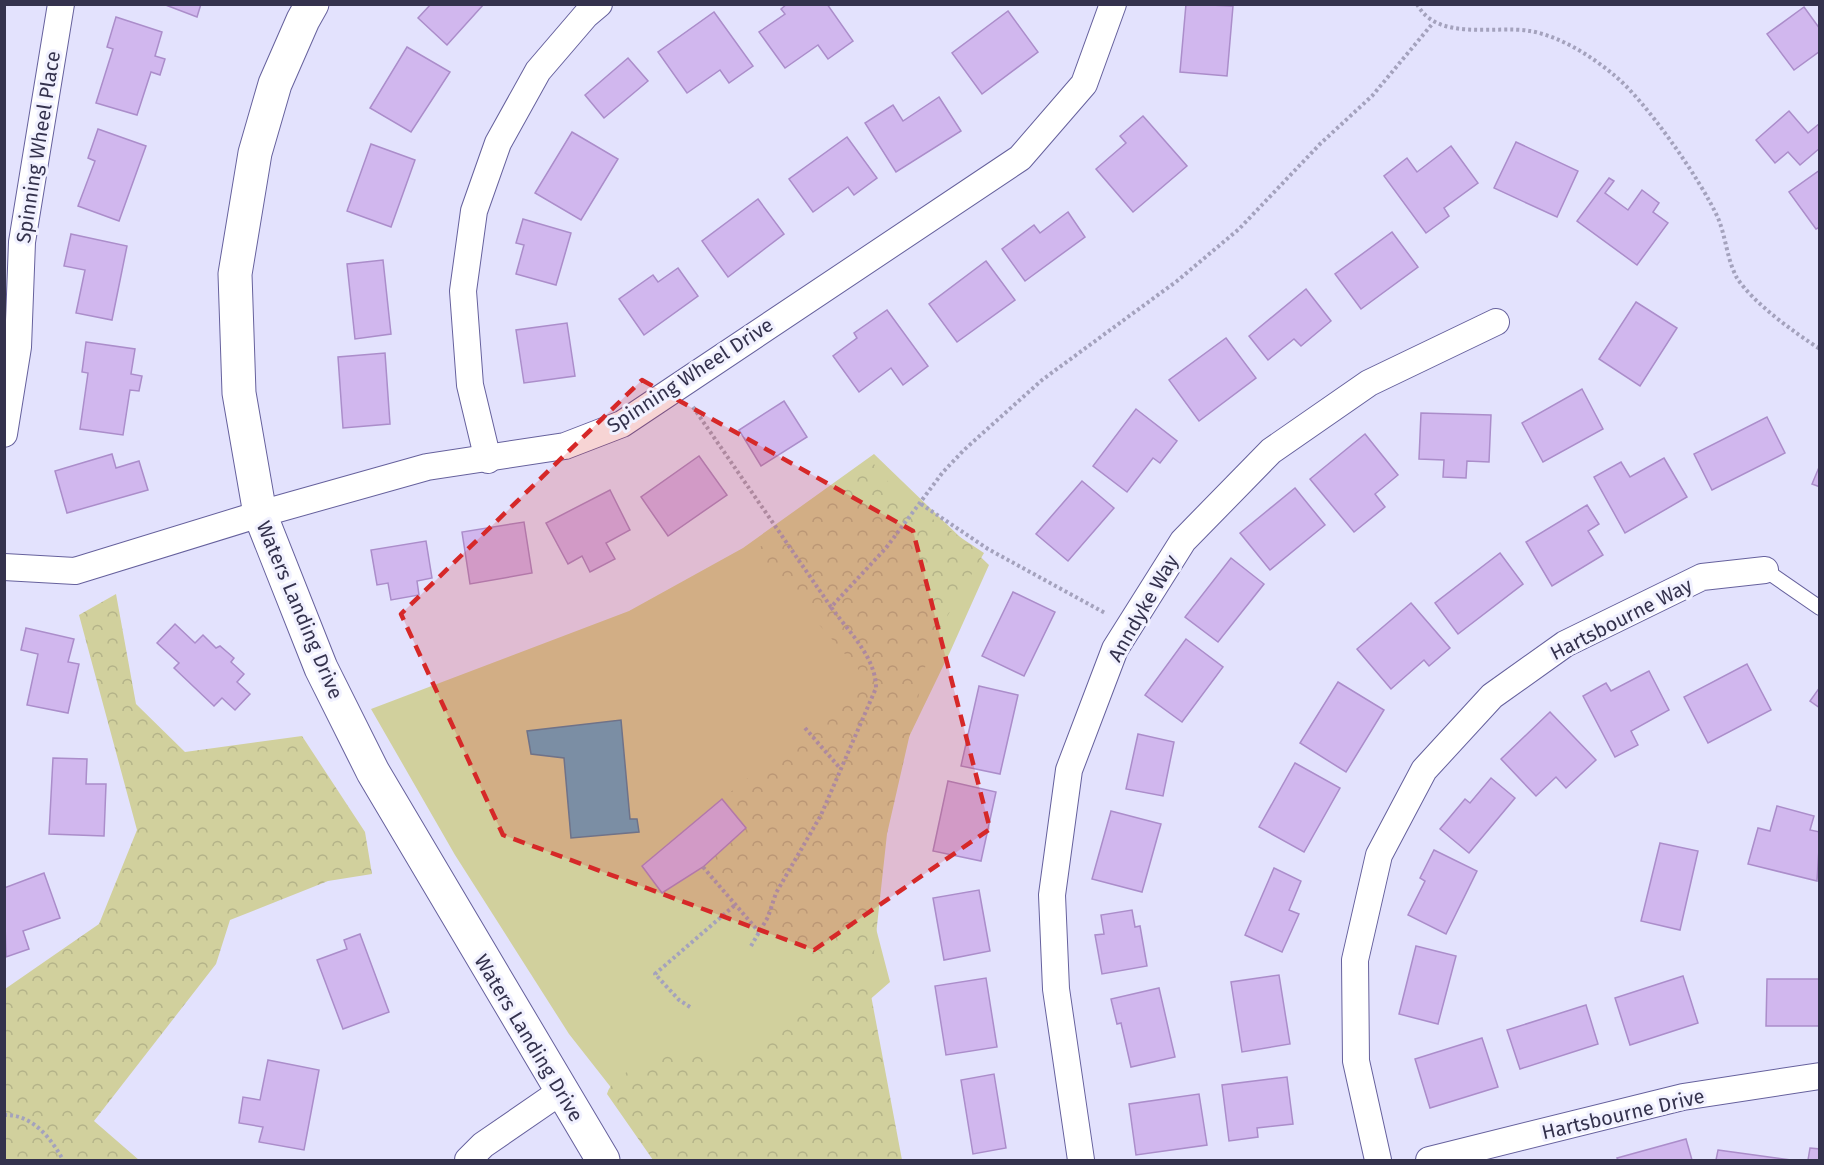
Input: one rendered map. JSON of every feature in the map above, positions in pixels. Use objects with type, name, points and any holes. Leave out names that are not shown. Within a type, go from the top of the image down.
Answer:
[{"type":"street","name":"Spinning Wheel Place","points":[[4,434],[18,347],[22,242],[61,4]]},
{"type":"street","name":"Waters Landing Drive","points":[[312,4],[275,84],[255,153],[235,274],[239,393],[260,514],[321,668],[373,772],[560,1092],[603,1161]]},
{"type":"street","points":[[488,460],[470,386],[463,291],[474,212],[498,143],[538,71],[586,15],[599,4]]},
{"type":"street","name":"Spinning Wheel Drive","points":[[4,567],[75,571],[260,514],[427,467],[566,447],[622,424],[1020,158],[1084,84],[1113,4]]},
{"type":"street","name":"Anndyke Way","points":[[1081,1161],[1056,989],[1052,895],[1069,770],[1115,649],[1183,541],[1271,451],[1369,383],[1496,322]]},
{"type":"street","name":"Hartsbourne Way","points":[[1378,1161],[1356,1061],[1354,960],[1379,855],[1424,770],[1492,696],[1565,644],[1702,577],[1766,570]]},
{"type":"street","name":"Hartsbourne Drive","points":[[1429,1161],[1683,1097],[1820,1076]]},
{"type":"street","points":[[468,1161],[483,1144],[560,1092]]},
{"type":"lane","points":[[1766,570],[1820,608]]},
{"type":"path","points":[[1418,4],[1423,15],[1432,23],[1464,29],[1531,31],[1566,44],[1614,75],[1650,113],[1712,205],[1737,278],[1752,295],[1820,349]]},
{"type":"path","points":[[831,607],[871,566],[921,504],[943,472],[1042,380],[1177,281],[1239,229],[1320,144],[1372,96],[1432,23]]},
{"type":"path","points":[[679,386],[876,674],[876,687],[839,767],[821,815],[776,893],[751,946]]},
{"type":"path","points":[[921,504],[988,549],[1130,626]]},
{"type":"path","points":[[806,728],[839,767]]},
{"type":"path","points":[[703,867],[759,932]]},
{"type":"path","points":[[690,1007],[679,1000],[655,974],[735,905]]},
{"type":"path","points":[[4,1114],[25,1119],[34,1124],[53,1144],[63,1161]]},
{"type":"highlighted area","points":[[642,380],[913,531],[990,829],[814,950],[503,835],[401,614]]},
{"type":"green space","points":[[874,454],[989,565],[891,774],[867,894],[890,982],[686,1160],[668,1160],[569,1034],[455,855],[371,709],[629,611],[743,548]]},
{"type":"green space","points":[[874,464],[901,498],[984,553],[930,646],[887,834],[870,990],[902,1160],[653,1160],[607,1094],[619,1078],[642,1064],[678,1052],[694,1054],[716,1066],[728,1068],[734,1066],[767,1045],[816,1000],[801,978],[816,963],[787,932],[752,910],[711,859],[746,828],[722,799],[864,683],[865,677],[754,550],[771,541]]},
{"type":"green space","points":[[116,594],[136,704],[185,752],[302,736],[365,832],[372,874],[328,881],[230,920],[216,964],[94,1121],[139,1160],[5,1160],[5,989],[99,924],[137,830],[79,615]]},
{"type":"water","points":[[621,720],[630,819],[637,819],[639,832],[571,838],[564,758],[531,754],[527,731]]},
{"type":"building","points":[[163,4],[201,4],[197,17]]},
{"type":"building","points":[[431,4],[484,4],[447,45],[418,18]]},
{"type":"building","points":[[787,4],[827,4],[853,41],[828,59],[818,45],[785,68],[759,32],[785,14],[781,9]]},
{"type":"building","points":[[1186,4],[1233,6],[1227,76],[1180,72]]},
{"type":"building","points":[[1804,7],[1820,29],[1820,51],[1794,70],[1767,34]]},
{"type":"building","points":[[1008,11],[1038,52],[982,94],[952,53]]},
{"type":"building","points":[[714,12],[753,66],[729,83],[720,70],[687,93],[658,52]]},
{"type":"building","points":[[116,17],[162,32],[155,56],[165,59],[160,75],[151,72],[137,115],[96,103],[113,49],[107,47]]},
{"type":"building","points":[[407,47],[450,72],[411,132],[370,108]]},
{"type":"building","points":[[628,58],[648,81],[604,118],[585,95]]},
{"type":"building","points":[[939,97],[961,131],[896,172],[865,123],[893,105],[903,121]]},
{"type":"building","points":[[1789,111],[1808,133],[1820,123],[1820,148],[1800,165],[1788,152],[1775,163],[1756,140]]},
{"type":"building","points":[[1143,116],[1187,166],[1133,212],[1096,169],[1126,143],[1120,136]]},
{"type":"building","points":[[98,129],[146,146],[119,221],[78,206],[95,161],[88,158]]},
{"type":"building","points":[[572,132],[618,159],[581,220],[535,193]]},
{"type":"building","points":[[847,137],[877,178],[854,195],[848,187],[813,212],[789,179]]},
{"type":"building","points":[[1516,142],[1578,171],[1557,217],[1494,188]]},
{"type":"building","points":[[371,144],[415,160],[391,227],[347,211]]},
{"type":"building","points":[[1451,146],[1478,183],[1444,208],[1449,216],[1426,233],[1384,176],[1407,158],[1417,172]]},
{"type":"building","points":[[1820,170],[1820,227],[1816,229],[1789,192]]},
{"type":"building","points":[[1609,178],[1614,181],[1605,193],[1628,210],[1642,190],[1659,203],[1653,212],[1668,223],[1637,265],[1577,221]]},
{"type":"building","points":[[758,199],[784,234],[728,277],[702,241]]},
{"type":"building","points":[[1068,212],[1085,237],[1025,281],[1002,249],[1034,225],[1040,233]]},
{"type":"building","points":[[523,219],[571,233],[556,285],[516,274],[524,245],[516,243]]},
{"type":"building","points":[[1392,232],[1418,267],[1361,309],[1335,274]]},
{"type":"building","points":[[71,234],[127,246],[112,320],[76,313],[85,270],[64,266]]},
{"type":"building","points":[[383,260],[391,334],[355,339],[347,264]]},
{"type":"building","points":[[986,261],[1015,300],[957,342],[929,304]]},
{"type":"building","points":[[678,268],[698,296],[644,335],[619,299],[653,275],[658,282]]},
{"type":"building","points":[[1306,289],[1331,321],[1301,346],[1294,339],[1268,360],[1249,336]]},
{"type":"building","points":[[1636,302],[1677,328],[1640,386],[1599,359]]},
{"type":"building","points":[[887,310],[928,366],[903,385],[891,368],[859,392],[833,356],[857,338],[854,333]]},
{"type":"building","points":[[567,323],[575,376],[524,383],[516,330]]},
{"type":"building","points":[[1226,338],[1256,378],[1199,421],[1169,380]]},
{"type":"building","points":[[86,342],[135,349],[131,374],[142,376],[139,391],[130,390],[123,435],[80,429],[88,373],[82,372]]},
{"type":"building","points":[[385,353],[390,424],[343,428],[338,357]]},
{"type":"building","points":[[1582,389],[1603,429],[1543,462],[1522,423]]},
{"type":"building","points":[[784,401],[807,437],[761,466],[739,430]]},
{"type":"building","points":[[1136,409],[1177,441],[1160,463],[1153,458],[1127,492],[1093,466]]},
{"type":"building","points":[[1421,413],[1491,415],[1489,462],[1467,461],[1466,478],[1443,477],[1444,460],[1419,459]]},
{"type":"building","points":[[1767,417],[1785,453],[1712,490],[1694,454]]},
{"type":"building","points":[[1365,434],[1398,475],[1375,494],[1385,507],[1354,532],[1310,479]]},
{"type":"building","points":[[112,454],[116,468],[139,461],[148,490],[67,513],[55,471]]},
{"type":"building","points":[[699,456],[727,495],[668,536],[641,497]]},
{"type":"building","points":[[1664,458],[1687,497],[1625,533],[1594,477],[1621,462],[1630,477]]},
{"type":"building","points":[[1820,465],[1820,487],[1812,484]]},
{"type":"building","points":[[1082,481],[1114,508],[1068,561],[1036,534]]},
{"type":"building","points":[[1295,488],[1325,525],[1270,570],[1240,533]]},
{"type":"building","points":[[610,490],[630,530],[606,543],[615,559],[590,572],[582,556],[568,564],[546,523]]},
{"type":"building","points":[[1587,505],[1599,524],[1588,531],[1603,555],[1552,586],[1526,542]]},
{"type":"building","points":[[524,522],[532,573],[470,584],[462,532]]},
{"type":"building","points":[[426,541],[432,578],[417,581],[419,595],[391,600],[388,583],[377,585],[371,550]]},
{"type":"building","points":[[1500,553],[1523,584],[1458,634],[1435,603]]},
{"type":"building","points":[[1231,558],[1264,584],[1218,642],[1185,617]]},
{"type":"building","points":[[1013,592],[1055,612],[1024,676],[982,656]]},
{"type":"building","points":[[1411,603],[1450,648],[1429,666],[1424,660],[1391,689],[1357,649]]},
{"type":"building","points":[[175,624],[195,643],[203,635],[216,648],[220,646],[234,658],[231,662],[244,674],[237,682],[250,694],[235,710],[222,698],[214,706],[174,668],[179,663],[157,643]]},
{"type":"building","points":[[26,628],[74,639],[68,662],[79,664],[68,713],[27,705],[38,654],[21,650]]},
{"type":"building","points":[[1186,639],[1223,667],[1182,722],[1145,695]]},
{"type":"building","points":[[1747,664],[1771,710],[1708,743],[1684,697]]},
{"type":"building","points":[[1649,671],[1669,710],[1631,731],[1638,745],[1615,757],[1583,696],[1606,683],[1611,691]]},
{"type":"building","points":[[1338,682],[1384,710],[1346,772],[1300,743]]},
{"type":"building","points":[[979,686],[1018,695],[1000,774],[961,766]]},
{"type":"building","points":[[1820,687],[1820,708],[1810,701]]},
{"type":"building","points":[[1550,712],[1596,760],[1566,788],[1556,777],[1536,796],[1501,759]]},
{"type":"building","points":[[1138,734],[1174,742],[1163,796],[1126,789]]},
{"type":"building","points":[[53,758],[87,759],[86,784],[106,784],[104,836],[49,834]]},
{"type":"building","points":[[1295,763],[1340,788],[1304,852],[1259,827]]},
{"type":"building","points":[[1491,778],[1515,798],[1469,853],[1440,829],[1465,799],[1470,803]]},
{"type":"building","points":[[948,781],[996,792],[981,861],[933,851]]},
{"type":"building","points":[[722,799],[746,828],[703,867],[662,893],[642,866]]},
{"type":"building","points":[[1777,806],[1814,816],[1810,830],[1820,832],[1817,881],[1748,864],[1758,828],[1770,831]]},
{"type":"building","points":[[1111,811],[1161,824],[1142,892],[1092,879]]},
{"type":"building","points":[[1660,843],[1698,851],[1680,930],[1641,921]]},
{"type":"building","points":[[1434,850],[1477,871],[1446,934],[1408,915],[1425,881],[1420,878]]},
{"type":"building","points":[[1274,868],[1301,881],[1289,910],[1299,914],[1282,952],[1245,935]]},
{"type":"building","points":[[44,873],[60,918],[23,931],[29,949],[6,957],[4,888]]},
{"type":"building","points":[[979,890],[990,951],[944,960],[933,898]]},
{"type":"building","points":[[1132,910],[1135,927],[1140,926],[1147,966],[1102,974],[1095,935],[1104,934],[1101,915]]},
{"type":"building","points":[[360,934],[389,1012],[343,1029],[317,960],[347,949],[344,940]]},
{"type":"building","points":[[1416,946],[1456,956],[1438,1024],[1399,1014]]},
{"type":"building","points":[[1279,975],[1290,1044],[1242,1052],[1231,982]]},
{"type":"building","points":[[1683,976],[1698,1023],[1630,1045],[1615,998]]},
{"type":"building","points":[[986,978],[997,1047],[946,1055],[935,986]]},
{"type":"building","points":[[1767,979],[1820,979],[1820,1026],[1766,1026]]},
{"type":"building","points":[[1159,988],[1175,1057],[1131,1067],[1121,1023],[1117,1024],[1111,999]]},
{"type":"building","points":[[1586,1005],[1598,1044],[1520,1069],[1507,1030]]},
{"type":"building","points":[[1482,1038],[1498,1087],[1430,1108],[1415,1059]]},
{"type":"building","points":[[268,1060],[319,1070],[304,1150],[259,1142],[263,1127],[239,1123],[243,1097],[260,1100]]},
{"type":"building","points":[[994,1074],[1006,1148],[973,1154],[961,1080]]},
{"type":"building","points":[[1287,1077],[1293,1124],[1257,1128],[1258,1137],[1229,1141],[1222,1085]]},
{"type":"building","points":[[1199,1094],[1207,1145],[1136,1155],[1129,1104]]},
{"type":"building","points":[[1686,1139],[1692,1160],[1618,1160],[1617,1158]]},
{"type":"building","points":[[1810,1148],[1820,1149],[1820,1160],[1808,1160]]},
{"type":"building","points":[[1718,1150],[1791,1160],[1716,1160]]}]
